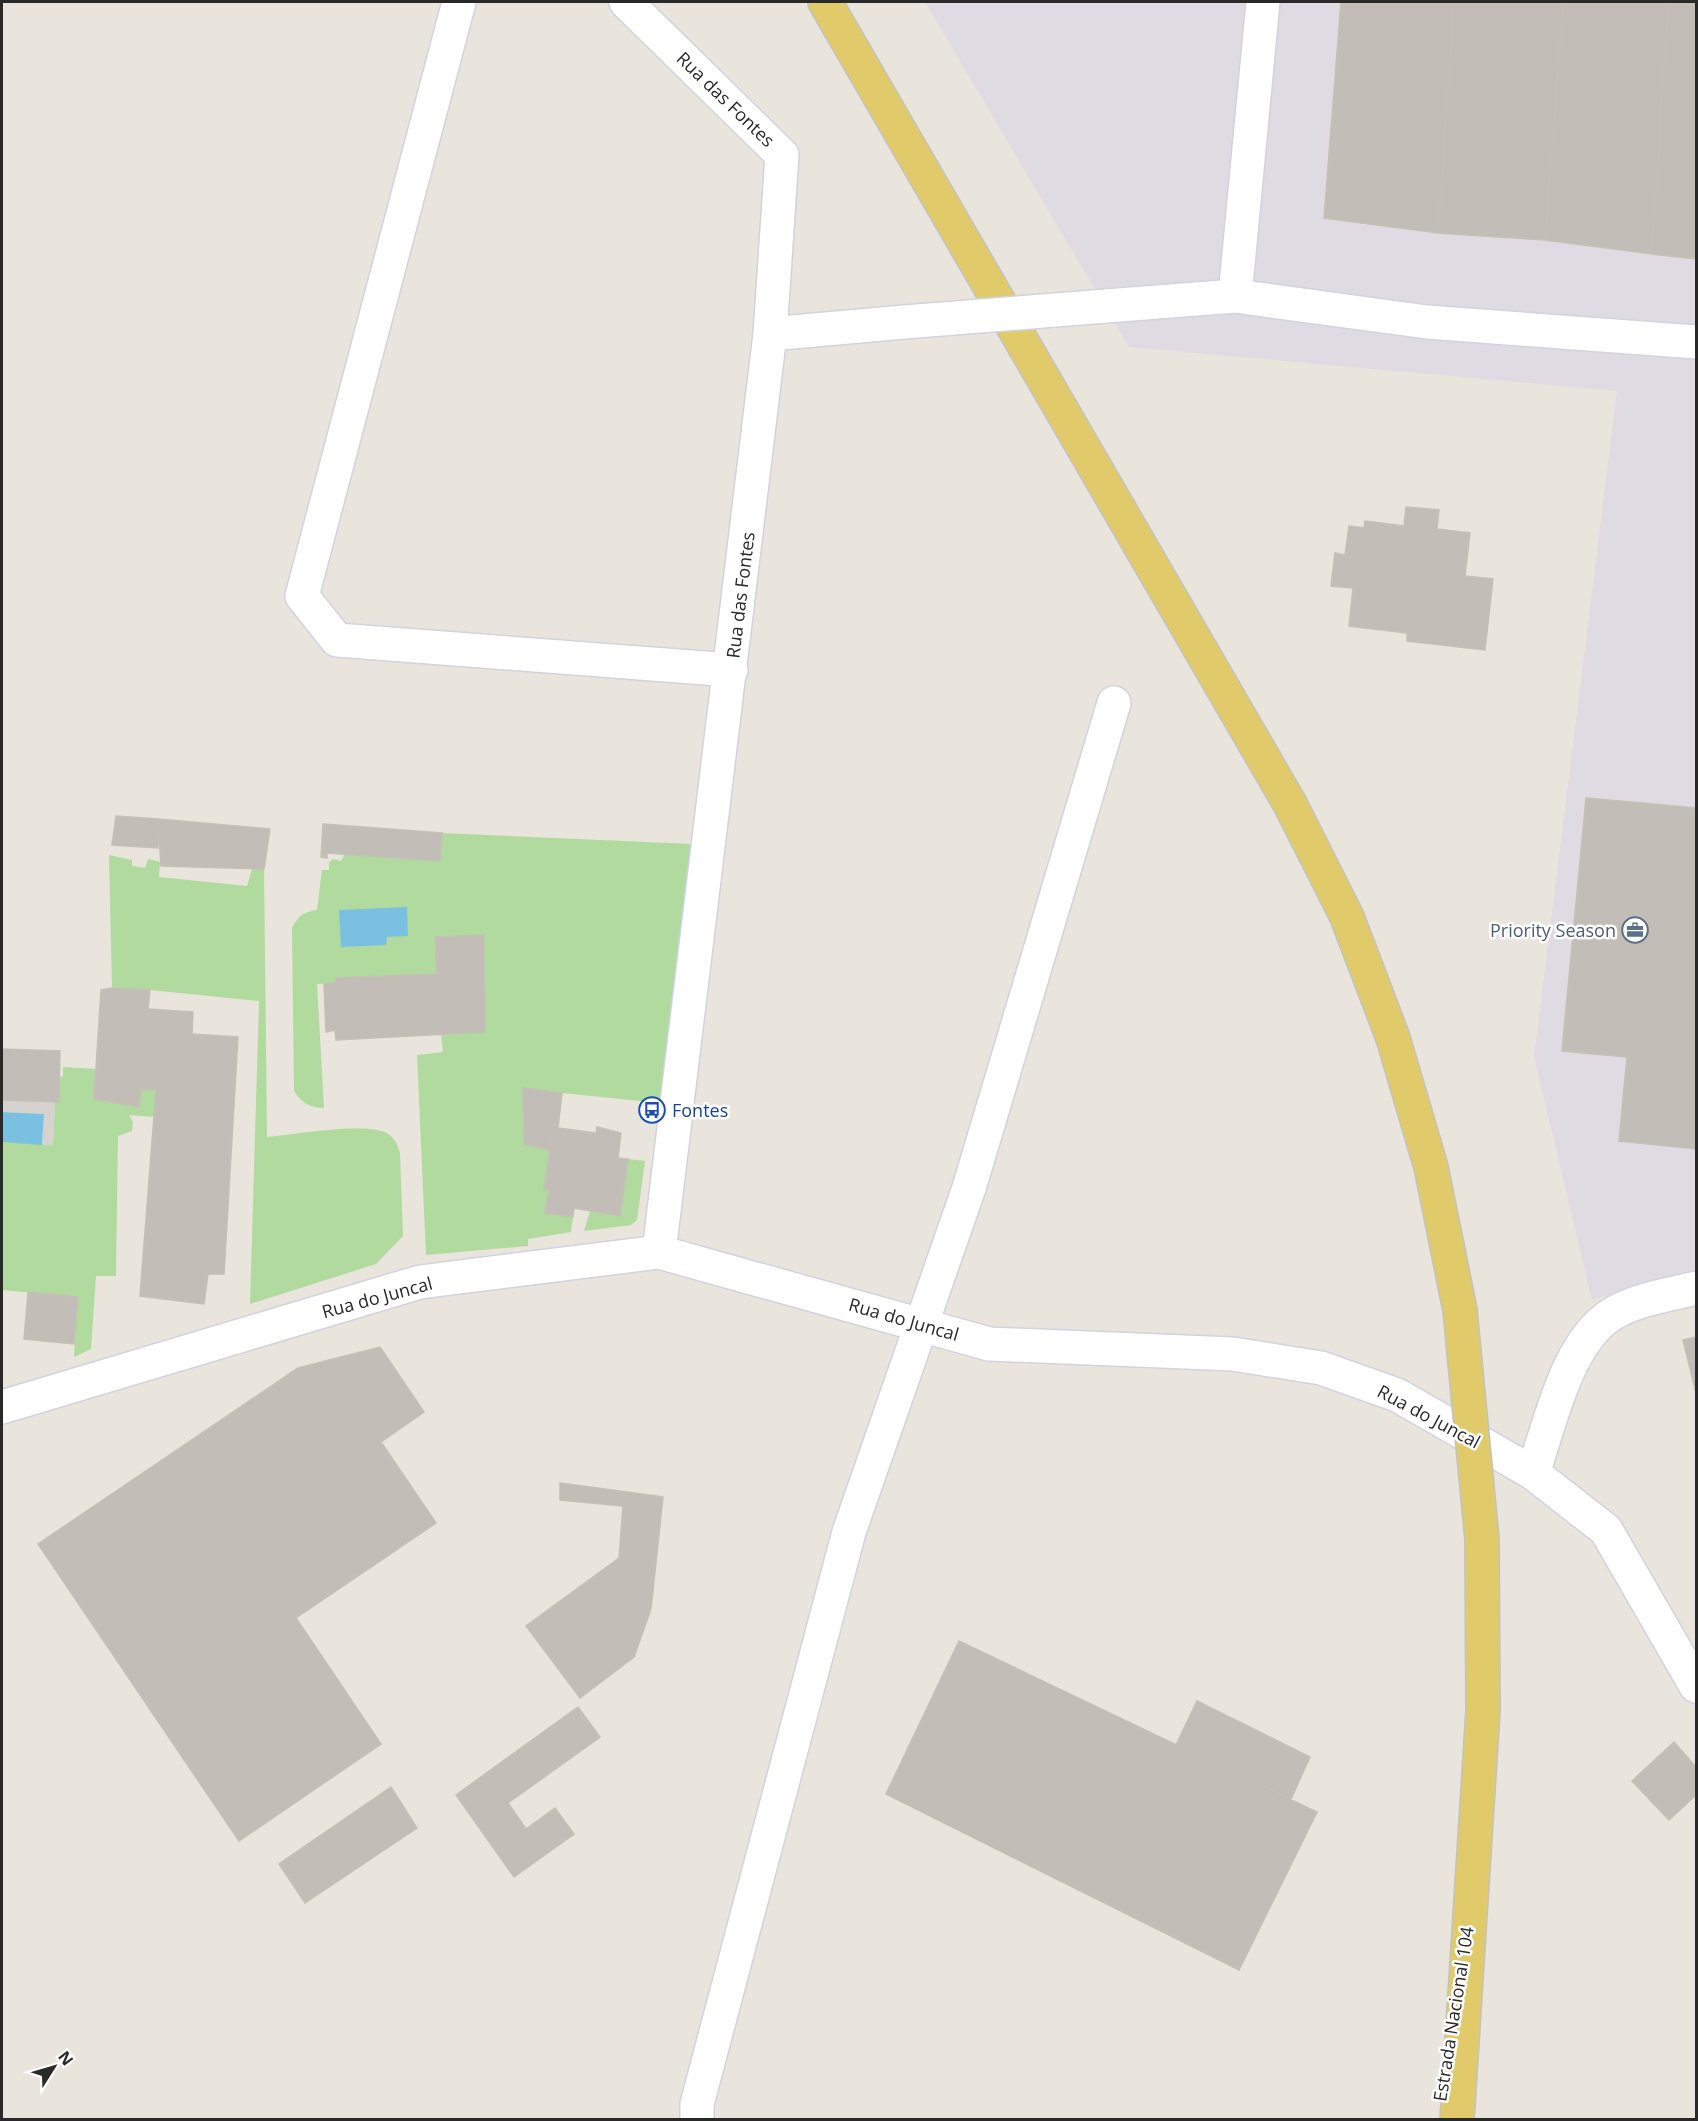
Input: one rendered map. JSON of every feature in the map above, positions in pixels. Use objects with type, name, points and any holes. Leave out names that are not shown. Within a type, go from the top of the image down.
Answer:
[{"type":"main road","points":[[825,2],[1290,804],[1347,917],[1393,1038],[1431,1167],[1460,1311],[1482,1539],[1484,1711],[1470,1906]]},
{"type":"main road","name":"Estrada Nacional 104","points":[[1437,2120],[1470,1906]]},
{"type":"main road","name":"Estrada Nacional 104","points":[[1456,2120],[1470,1906]]},
{"type":"street","points":[[459,2],[302,596],[337,640],[731,669]]},
{"type":"street","name":"Rua das Fontes","points":[[626,2],[782,155],[770,334],[659,1252]]},
{"type":"street","points":[[1235,296],[1263,2]]},
{"type":"street","points":[[770,334],[1235,296],[1427,322],[1696,342]]},
{"type":"street","points":[[697,2120],[697,2104],[849,1532],[969,1188],[1114,703]]},
{"type":"street","name":"Rua do Juncal","points":[[2,1407],[420,1282],[659,1252],[922,1323],[989,1344],[1233,1354],[1321,1368],[1397,1395],[1533,1473],[1606,1530],[1696,1686]]},
{"type":"street","points":[[1533,1473],[1574,1356],[1589,1332],[1613,1314],[1636,1304],[1696,1288]]},
{"type":"shaded area","points":[[925,2],[1696,2],[1696,1270],[1592,1300],[1534,1057],[1617,391],[1129,347]]},
{"type":"shaded area","points":[[2,1100],[55,1102],[53,1145],[42,1145],[44,1114],[2,1112]]},
{"type":"green space","points":[[442,833],[692,844],[660,1103],[523,1089],[524,1144],[549,1150],[544,1189],[549,1190],[545,1213],[573,1217],[571,1232],[528,1239],[528,1246],[426,1255],[417,1055],[443,1052],[441,1034],[485,1032],[484,935],[437,974],[337,978],[336,983],[317,984],[324,1108],[307,1104],[294,1091],[292,928],[301,915],[317,910],[322,870],[329,870],[329,862],[333,859],[341,861],[345,854],[440,861]],"holes":[[[339,910],[408,935],[386,937],[386,945]]]},
{"type":"green space","points":[[109,855],[132,860],[132,866],[145,868],[148,859],[160,862],[159,877],[247,886],[252,869],[264,869],[267,1137],[330,1130],[365,1129],[379,1130],[393,1138],[400,1153],[403,1236],[376,1264],[250,1304],[259,1001],[112,988]]},
{"type":"green space","points":[[63,1067],[96,1069],[94,1099],[139,1107],[141,1089],[156,1090],[155,1117],[129,1115],[133,1122],[132,1131],[118,1136],[116,1276],[96,1276],[91,1349],[74,1357],[77,1297],[2,1290],[2,1142],[53,1144],[55,1102],[59,1102],[59,1078],[63,1076]]},
{"type":"green space","points":[[628,1159],[645,1161],[637,1220],[631,1225],[584,1231],[590,1211],[620,1215]]},
{"type":"water","points":[[407,907],[408,936],[387,937],[386,945],[341,947],[339,910]]},
{"type":"water","points":[[2,1112],[44,1114],[42,1145],[2,1142]]},
{"type":"building","points":[[1341,2],[1454,2],[1438,233],[1324,218]]},
{"type":"building","points":[[1454,2],[1563,2],[1545,240],[1438,233]]},
{"type":"building","points":[[1563,2],[1668,2],[1652,254],[1545,240]]},
{"type":"building","points":[[1668,2],[1696,2],[1696,259],[1652,254]]},
{"type":"building","points":[[1406,507],[1439,510],[1437,529],[1470,533],[1465,576],[1493,579],[1485,650],[1407,641],[1407,633],[1349,626],[1353,588],[1331,586],[1335,553],[1345,555],[1349,526],[1364,528],[1365,521],[1404,526]]},
{"type":"building","name":"Priority Season","points":[[1586,798],[1696,808],[1696,1149],[1619,1141],[1627,1057],[1562,1051]]},
{"type":"building","points":[[116,816],[158,819],[158,848],[112,845]]},
{"type":"building","points":[[158,819],[270,829],[264,869],[161,866]]},
{"type":"building","points":[[323,824],[442,833],[440,861],[327,853],[327,858],[321,857]]},
{"type":"building","points":[[484,935],[485,1032],[336,1040],[335,1030],[326,1032],[324,984],[336,983],[336,978],[437,974],[435,937]]},
{"type":"building","points":[[112,988],[150,990],[148,1009],[193,1012],[192,1034],[238,1037],[224,1274],[208,1274],[204,1304],[140,1296],[156,1090],[141,1089],[139,1107],[94,1099],[101,990]]},
{"type":"building","points":[[2,1049],[60,1051],[59,1102],[2,1100]]},
{"type":"building","points":[[523,1088],[562,1093],[558,1128],[552,1133],[549,1150],[524,1144]]},
{"type":"building","points":[[597,1127],[621,1133],[618,1158],[628,1159],[620,1216],[574,1208],[573,1217],[545,1213],[549,1190],[544,1190],[552,1133],[558,1128],[596,1133]]},
{"type":"building","points":[[28,1292],[78,1297],[74,1344],[24,1339]]},
{"type":"building","points":[[1696,1337],[1696,1393],[1683,1340]]},
{"type":"building","points":[[380,1347],[424,1412],[381,1442],[436,1523],[296,1618],[381,1744],[239,1841],[38,1544],[298,1368]]},
{"type":"building","points":[[560,1483],[663,1497],[651,1609],[634,1657],[580,1698],[526,1626],[619,1558],[623,1506],[560,1500]]},
{"type":"building","points":[[959,1641],[1317,1812],[1239,1970],[886,1794]]},
{"type":"building","points":[[1197,1701],[1310,1757],[1291,1799],[1176,1745]]},
{"type":"building","points":[[578,1707],[600,1737],[508,1803],[526,1829],[555,1808],[574,1834],[514,1877],[456,1795]]},
{"type":"building","points":[[1674,1742],[1696,1767],[1696,1795],[1669,1820],[1632,1781]]},
{"type":"building","points":[[391,1787],[417,1828],[305,1903],[279,1864]]},
{"type":"place","name":"Priority Season","points":[[1635,930]]},
{"type":"place","name":"Fontes","points":[[652,1110]]}]
